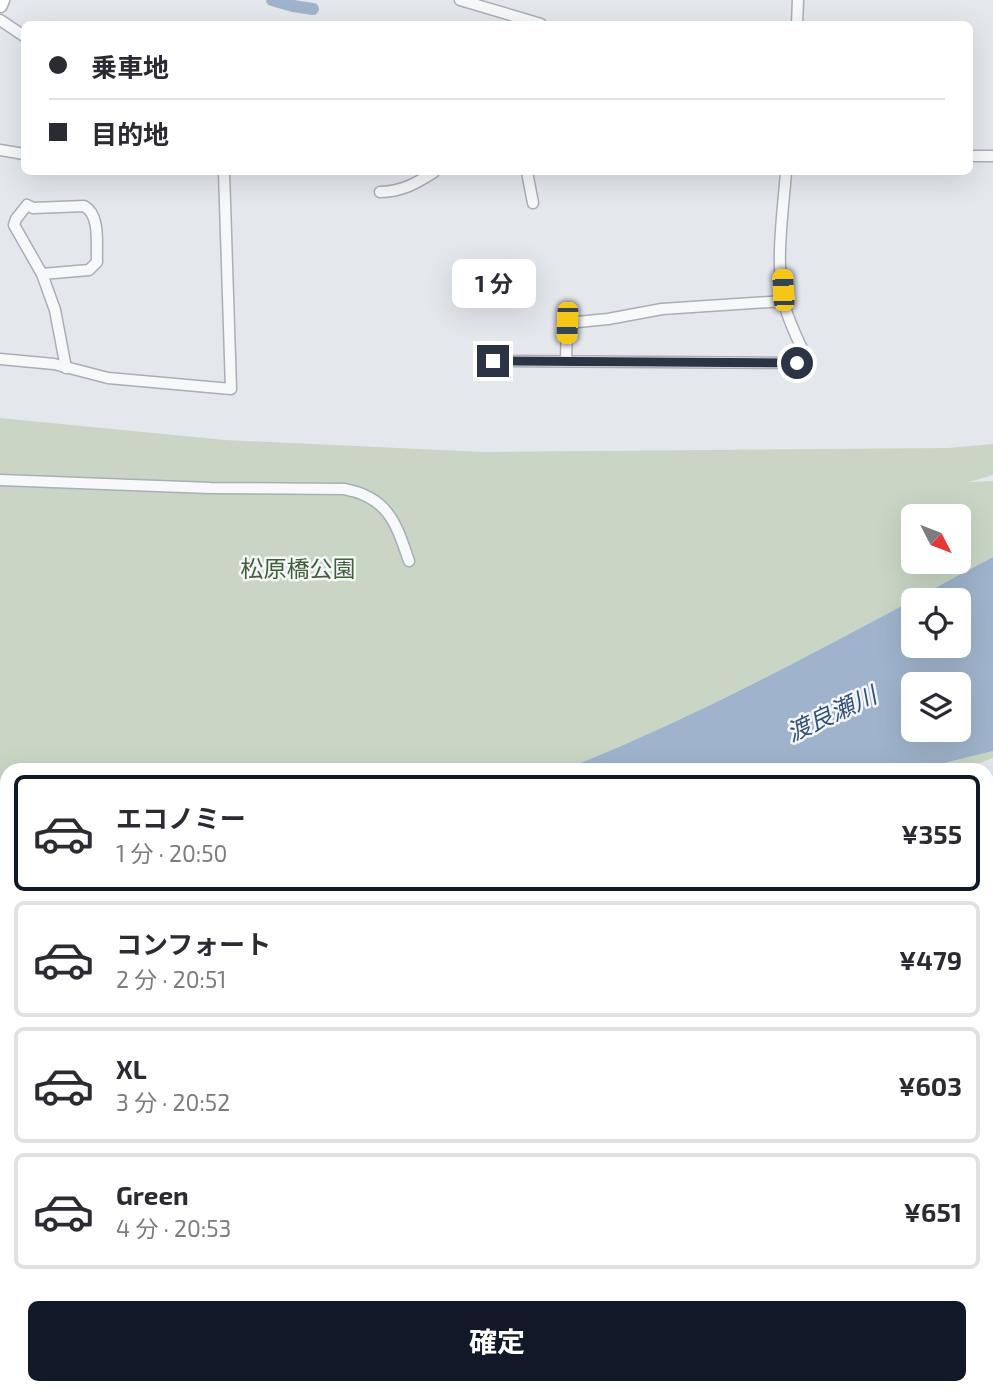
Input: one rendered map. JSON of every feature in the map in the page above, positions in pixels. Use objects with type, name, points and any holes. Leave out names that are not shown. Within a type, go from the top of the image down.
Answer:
[{"type":"street","points":[[0,5],[2,0]]},
{"type":"street","points":[[460,0],[531,21]]},
{"type":"street","points":[[797,21],[798,0]]},
{"type":"street","points":[[0,20],[21,34]]},
{"type":"street","points":[[0,150],[21,153]]},
{"type":"street","points":[[973,156],[993,156]]},
{"type":"street","points":[[0,359],[54,364],[108,378],[231,389],[224,175]]},
{"type":"street","points":[[380,192],[393,192],[409,187],[429,175]]},
{"type":"street","points":[[528,175],[533,203]]},
{"type":"street","points":[[493,361],[797,363],[807,359],[792,328],[784,301],[781,233],[786,175]]},
{"type":"street","points":[[42,274],[89,270],[94,267],[97,262],[95,222],[90,209],[84,206],[33,208],[27,205],[14,225],[42,274],[55,310],[66,368]]},
{"type":"street","points":[[566,361],[567,323],[608,320],[662,309],[784,301]]},
{"type":"street","points":[[0,480],[356,491],[381,503],[393,521],[409,561]]},
{"type":"green space","name":"松原橋公園","points":[[0,418],[225,440],[483,452],[948,448],[993,444],[993,475],[969,482],[993,481],[993,557],[971,569],[971,504],[901,504],[901,574],[961,574],[935,588],[901,588],[901,606],[673,723],[580,763],[0,763]]},
{"type":"green space","points":[[993,751],[993,758],[980,763],[944,763]]},
{"type":"water","name":"渡良瀬川","points":[[993,557],[993,751],[944,763],[580,763],[727,697],[901,606],[901,658],[971,658],[971,588],[935,588],[961,574],[971,574],[971,569]]},
{"type":"waterway","points":[[272,0],[313,9]]},
{"type":"route","points":[[493,361],[797,363]]}]
